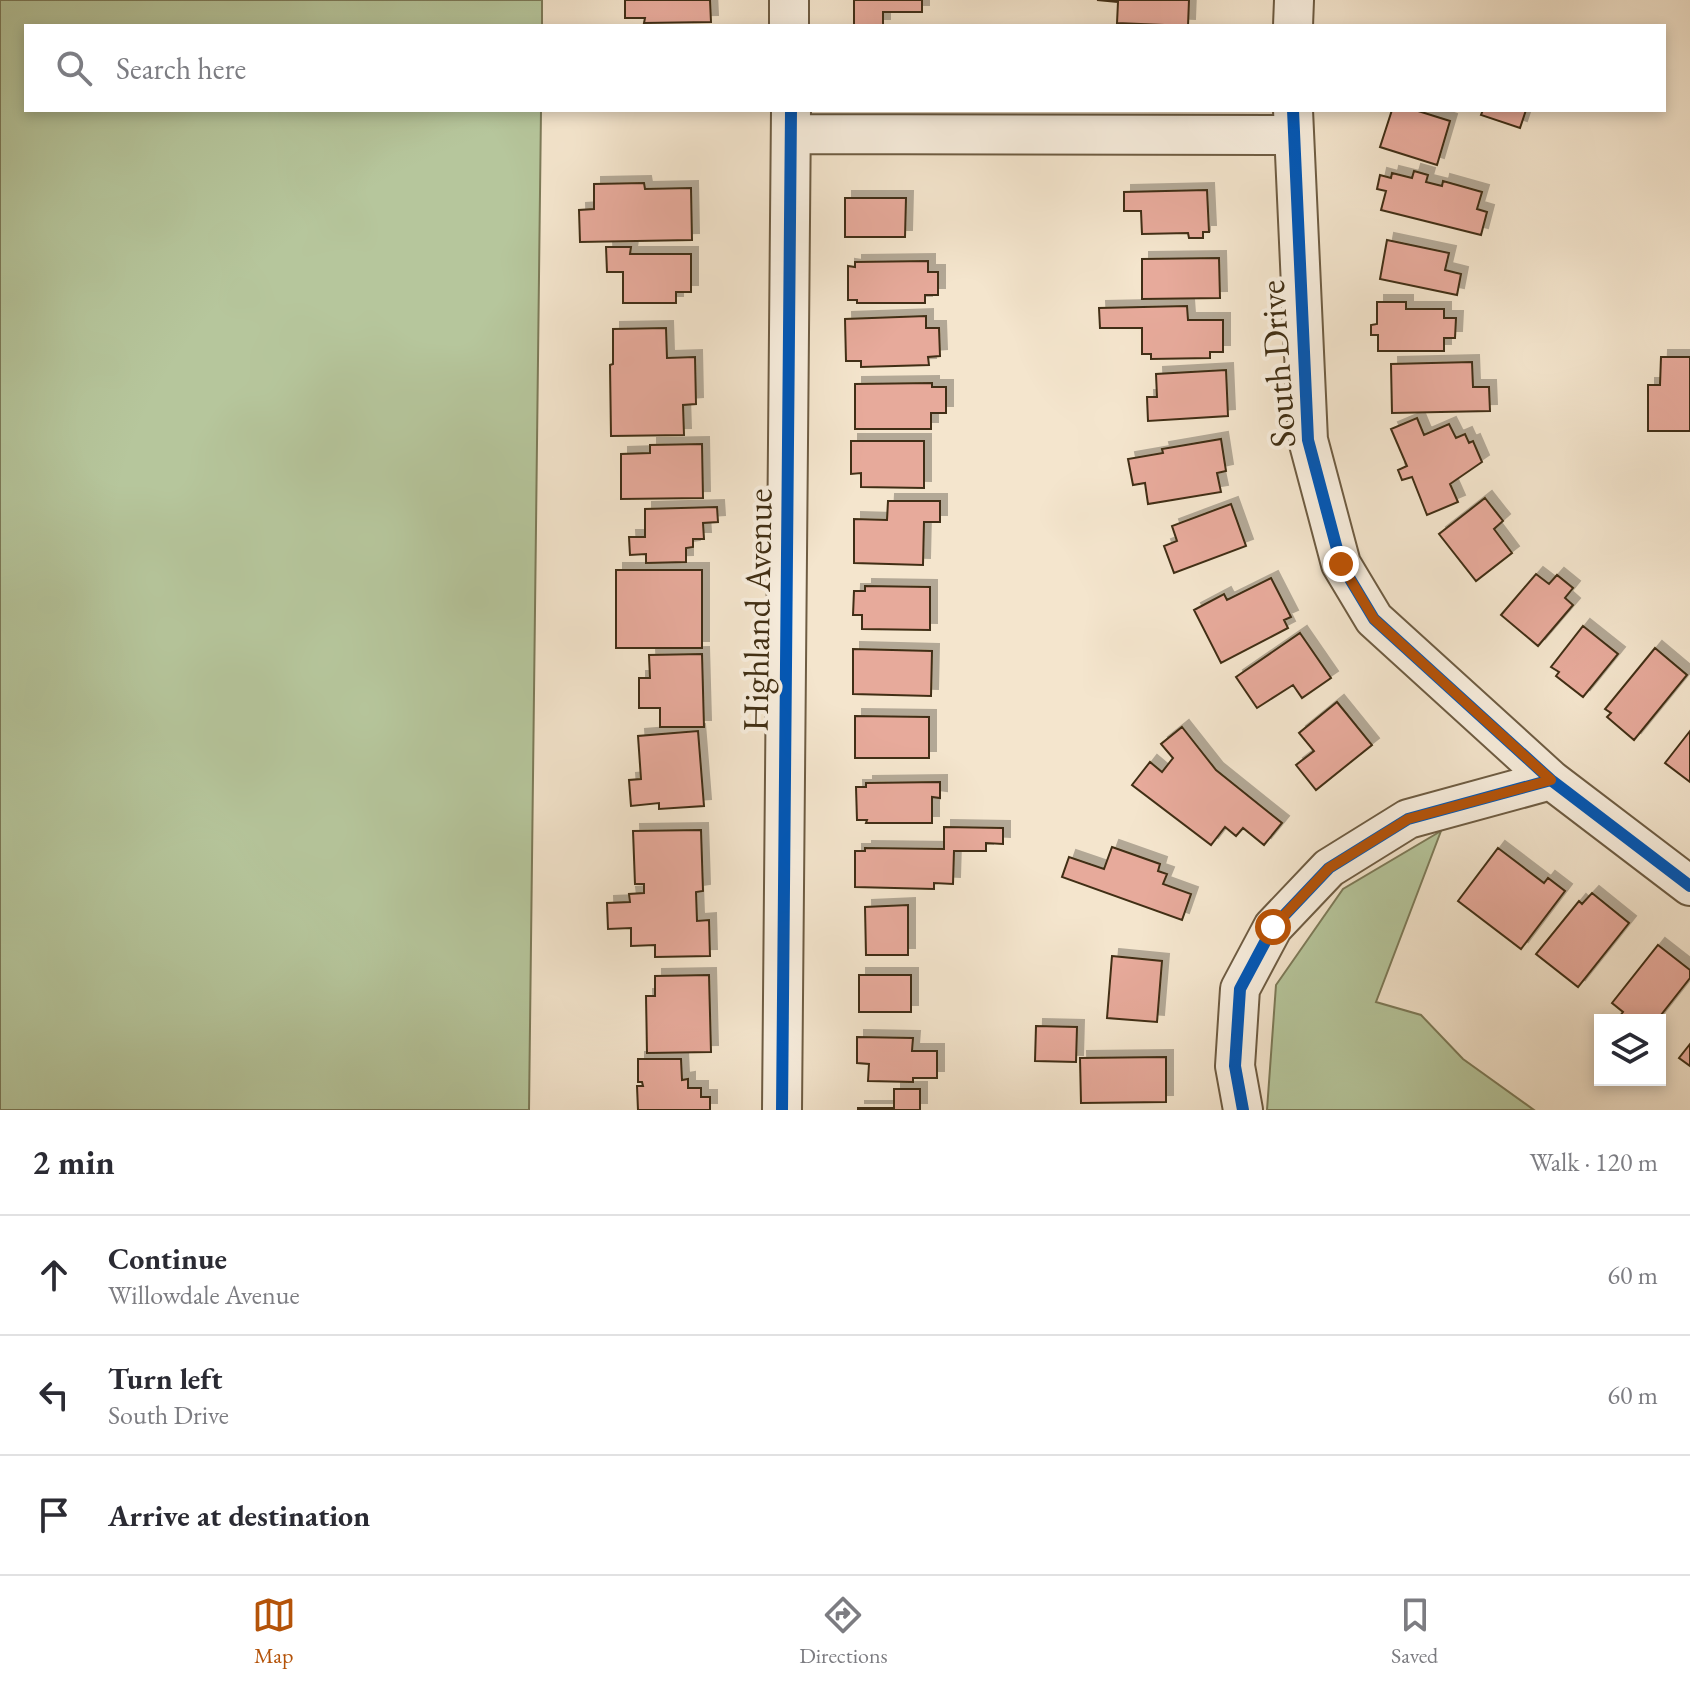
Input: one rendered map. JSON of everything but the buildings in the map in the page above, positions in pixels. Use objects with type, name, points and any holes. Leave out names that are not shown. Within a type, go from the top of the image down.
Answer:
[{"type":"street","points":[[789,0],[789,24]]},
{"type":"street","points":[[1293,24],[1294,0]]},
{"type":"street","points":[[791,122],[1292,122]]},
{"type":"street","name":"Highland Avenue","points":[[782,1110],[791,122]]},
{"type":"street","name":"South Drive","points":[[1292,122],[1308,440],[1341,564],[1374,619],[1551,780],[1690,886]]},
{"type":"street","points":[[1243,1110],[1235,1066],[1240,989],[1273,927],[1329,868],[1408,819],[1551,780]]},
{"type":"green space","points":[[0,0],[542,0],[542,24],[24,24],[24,112],[541,112],[529,1110],[0,1110]]},
{"type":"green space","points":[[1441,831],[1376,1002],[1421,1015],[1463,1059],[1534,1110],[1267,1110],[1276,985],[1343,889]]},
{"type":"cycle path","points":[[782,1110],[791,112]]},
{"type":"cycle path","points":[[1293,112],[1308,440],[1341,564],[1374,619],[1551,780],[1690,886]]},
{"type":"cycle path","points":[[1243,1110],[1235,1066],[1240,989],[1273,927],[1329,868],[1408,819],[1551,780]]},
{"type":"route","points":[[1273,927],[1329,868],[1408,819],[1551,780],[1374,619],[1341,564]]}]
